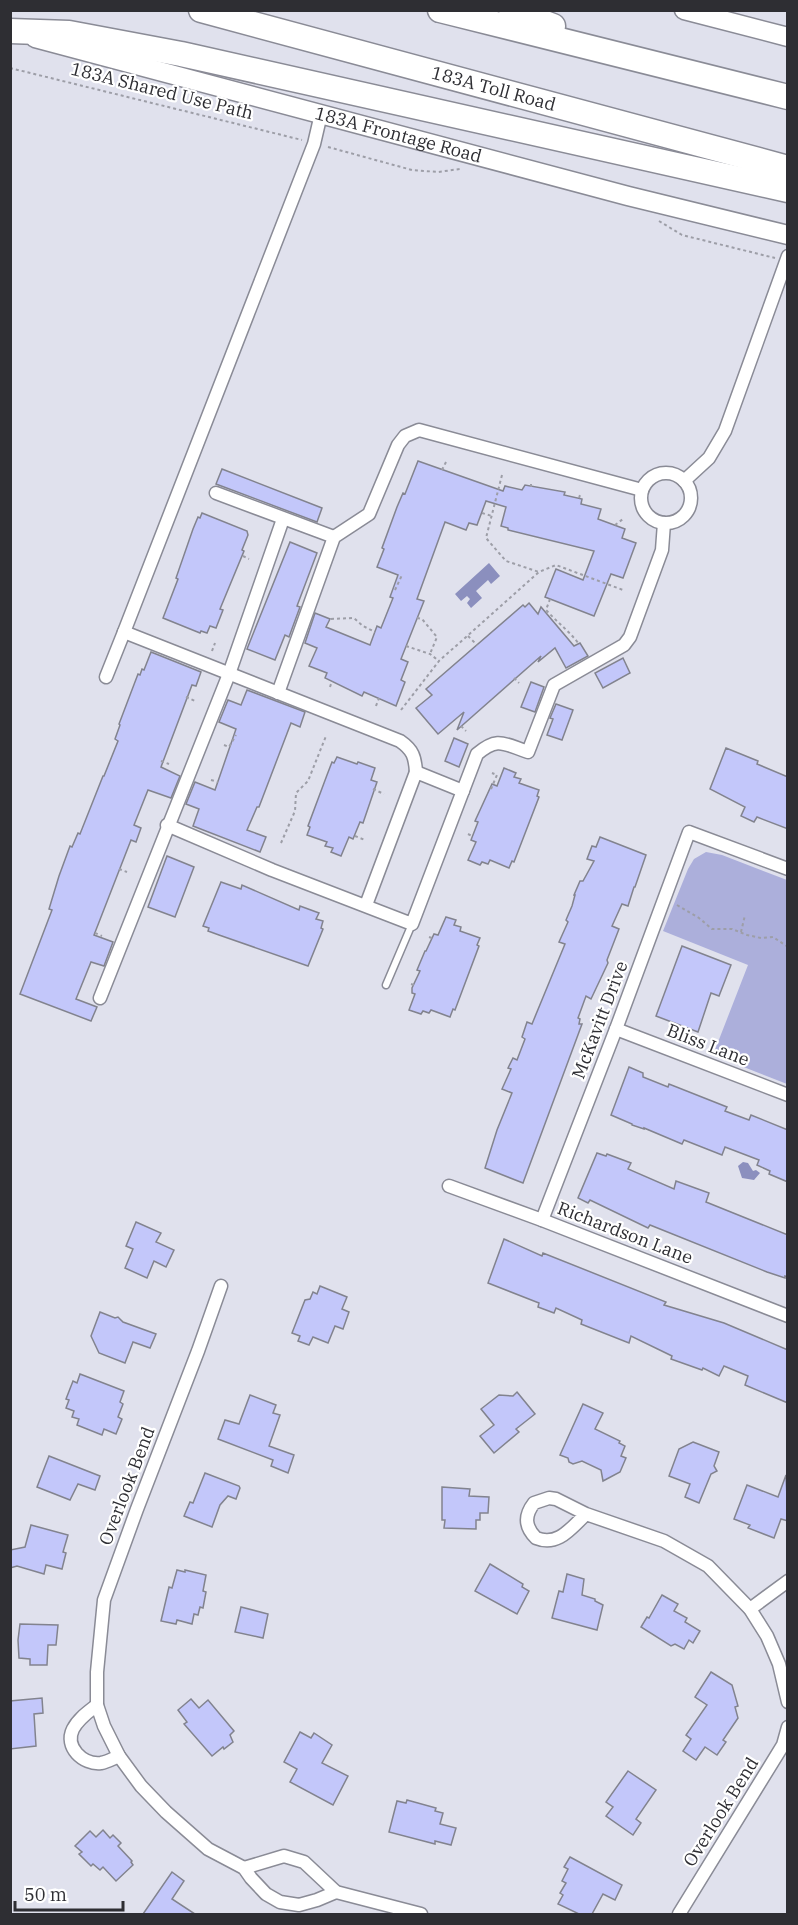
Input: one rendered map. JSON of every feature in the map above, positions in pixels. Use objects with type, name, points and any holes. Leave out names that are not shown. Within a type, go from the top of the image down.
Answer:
[{"type":"highway","name":"183A Toll Road","points":[[201,10],[788,168]]},
{"type":"highway","points":[[440,10],[788,97]]},
{"type":"highway","points":[[512,10],[633,60]]},
{"type":"highway","points":[[10,31],[69,33],[182,54],[788,190]]},
{"type":"main road","points":[[684,10],[788,37]]},
{"type":"main road","name":"183A Frontage Road","points":[[10,31],[628,196],[788,235]]},
{"type":"street","points":[[106,677],[314,144],[321,114]]},
{"type":"street","points":[[684,481],[709,458],[725,431],[783,258]]},
{"type":"street","points":[[278,693],[334,537],[369,514],[398,446],[405,436],[419,430],[642,490]]},
{"type":"street","points":[[664,473],[678,476],[684,481],[690,494],[688,508],[678,519],[664,523],[650,518],[642,506],[642,490],[650,478],[664,473]]},
{"type":"street","points":[[216,493],[334,537]]},
{"type":"street","points":[[100,998],[229,674],[283,519]]},
{"type":"street","points":[[167,825],[272,870],[412,924],[477,754],[496,742],[528,752],[554,685],[624,645],[630,637],[662,550],[664,523]]},
{"type":"street","points":[[124,632],[400,741],[411,748],[415,758],[416,772],[366,905]]},
{"type":"street","points":[[416,772],[463,791]]},
{"type":"street","name":"McKavitt Drive","points":[[542,1220],[689,832],[788,869]]},
{"type":"street","name":"Bliss Lane","points":[[616,1029],[788,1095]]},
{"type":"street","name":"Richardson Lane","points":[[449,1186],[788,1316]]},
{"type":"street","name":"Overlook Bend","points":[[221,1286],[104,1600],[97,1672],[97,1705],[104,1726],[119,1756],[141,1786],[166,1812],[208,1849],[244,1868],[266,1894],[280,1902],[298,1905],[336,1892]]},
{"type":"street","points":[[586,1514],[559,1539],[551,1541],[536,1538],[527,1526],[526,1517],[534,1503],[549,1498],[586,1514],[664,1541],[708,1566],[750,1609],[767,1636],[779,1664],[788,1702]]},
{"type":"street","points":[[750,1609],[788,1581]]},
{"type":"street","points":[[97,1705],[74,1726],[70,1738],[72,1746],[80,1758],[90,1762],[101,1763],[119,1756]]},
{"type":"street","name":"Overlook Bend","points":[[679,1914],[783,1745],[788,1727]]},
{"type":"street","points":[[244,1868],[284,1856],[304,1862],[336,1892],[421,1914]]},
{"type":"lane","points":[[386,985],[412,924]]},
{"type":"path","name":"183A Shared Use Path","points":[[10,68],[307,142]]},
{"type":"path","points":[[322,146],[412,170],[438,172],[469,168]]},
{"type":"path","points":[[653,217],[682,235],[783,258]]},
{"type":"path","points":[[442,471],[446,462]]},
{"type":"path","points":[[502,476],[486,538],[506,561],[538,572]]},
{"type":"path","points":[[482,513],[492,516]]},
{"type":"path","points":[[615,525],[623,519]]},
{"type":"path","points":[[243,556],[249,559]]},
{"type":"path","points":[[401,710],[439,661],[538,572],[556,565],[623,590]]},
{"type":"path","points":[[395,590],[402,575]]},
{"type":"path","points":[[581,579],[583,575]]},
{"type":"path","points":[[603,582],[604,578]]},
{"type":"path","points":[[550,599],[546,610],[566,628],[579,644]]},
{"type":"path","points":[[331,619],[354,618],[375,632]]},
{"type":"path","points":[[417,618],[422,619],[437,637],[430,654]]},
{"type":"path","points":[[550,621],[554,619]]},
{"type":"path","points":[[468,636],[477,645]]},
{"type":"path","points":[[212,653],[215,643]]},
{"type":"path","points":[[406,646],[430,654],[439,661]]},
{"type":"path","points":[[514,678],[519,683]]},
{"type":"path","points":[[330,687],[332,681]]},
{"type":"path","points":[[186,697],[195,700]]},
{"type":"path","points":[[376,706],[379,698]]},
{"type":"path","points":[[461,726],[466,731]]},
{"type":"path","points":[[224,745],[230,747],[236,735]]},
{"type":"path","points":[[281,843],[295,811],[296,793],[308,780],[326,736]]},
{"type":"path","points":[[161,761],[169,764]]},
{"type":"path","points":[[490,789],[497,775],[492,773]]},
{"type":"path","points":[[211,780],[218,782]]},
{"type":"path","points":[[373,789],[384,794]]},
{"type":"path","points":[[468,834],[472,836]]},
{"type":"path","points":[[355,836],[366,840]]},
{"type":"path","points":[[119,869],[127,872]]},
{"type":"path","points":[[677,905],[712,929],[732,929],[761,938],[773,937],[788,947]]},
{"type":"path","points":[[741,932],[745,915]]},
{"type":"path","points":[[94,933],[101,935],[98,940]]},
{"type":"shaded area","points":[[489,563],[500,576],[491,584],[488,580],[476,591],[482,598],[471,608],[467,603],[470,599],[467,596],[461,601],[455,594]]},
{"type":"shaded area","points":[[706,852],[722,855],[787,880],[787,1084],[713,1055],[748,965],[663,931],[688,869],[694,859]]},
{"type":"shaded area","points":[[743,1162],[748,1163],[753,1171],[760,1173],[754,1180],[742,1178],[738,1166]]},
{"type":"building","points":[[418,461],[503,491],[505,486],[522,490],[525,485],[565,492],[564,495],[582,499],[581,504],[601,509],[598,519],[625,529],[622,538],[636,543],[623,578],[611,574],[594,616],[545,597],[556,569],[583,580],[594,551],[508,530],[501,526],[506,507],[486,501],[477,525],[469,523],[466,530],[445,522],[417,599],[424,601],[401,659],[408,662],[401,680],[405,682],[396,706],[364,692],[362,696],[325,678],[327,673],[309,666],[317,648],[305,643],[315,613],[330,619],[326,627],[370,645],[377,626],[381,628],[393,598],[390,597],[398,575],[377,567],[397,507],[403,493],[405,494]]},
{"type":"building","points":[[222,469],[322,508],[317,522],[216,484]]},
{"type":"building","points":[[202,513],[247,531],[248,535],[242,550],[244,551],[220,609],[223,610],[216,628],[210,626],[207,633],[201,631],[200,633],[163,618],[193,529]]},
{"type":"building","points":[[290,542],[317,553],[297,606],[300,607],[289,637],[285,635],[275,660],[247,649]]},
{"type":"building","points":[[529,603],[538,614],[541,607],[574,646],[580,643],[588,656],[566,668],[555,648],[538,662],[541,656],[457,730],[464,712],[438,734],[416,708],[432,695],[426,689],[523,605],[525,607]]},
{"type":"building","points":[[151,652],[201,672],[196,686],[192,685],[161,767],[180,776],[171,798],[148,790],[134,825],[141,828],[136,842],[131,840],[94,935],[113,942],[104,966],[91,962],[76,999],[97,1007],[91,1021],[20,994],[52,910],[49,909],[70,846],[72,847],[78,833],[80,834],[118,741],[115,739],[119,724],[138,674],[140,675],[142,669],[144,670]]},
{"type":"building","points":[[623,658],[630,673],[603,688],[595,673]]},
{"type":"building","points":[[531,682],[544,687],[535,712],[521,707]]},
{"type":"building","points":[[247,690],[305,712],[300,727],[291,723],[259,807],[247,830],[266,837],[260,852],[193,826],[199,809],[186,804],[195,782],[215,790],[236,729],[219,722],[228,700],[241,705]]},
{"type":"building","points":[[556,704],[573,710],[562,740],[547,735],[553,719],[550,718]]},
{"type":"building","points":[[454,738],[468,744],[459,767],[445,761]]},
{"type":"building","points":[[726,748],[788,777],[788,829],[757,817],[754,822],[741,816],[745,807],[710,789]]},
{"type":"building","points":[[337,757],[375,768],[371,780],[377,782],[363,823],[360,822],[353,839],[349,837],[341,856],[331,852],[333,848],[325,846],[327,842],[307,835],[310,827],[308,826],[332,762],[334,763]]},
{"type":"building","points":[[504,768],[516,773],[514,777],[521,779],[519,783],[539,790],[537,796],[539,797],[514,862],[512,861],[509,868],[490,860],[488,864],[482,862],[480,865],[468,860],[476,842],[471,840],[478,822],[475,821],[492,784],[497,786]]},
{"type":"building","points":[[600,837],[646,855],[628,906],[622,904],[612,926],[619,929],[607,960],[608,963],[591,999],[586,996],[578,1018],[580,1019],[579,1024],[582,1024],[523,1183],[485,1168],[512,1093],[502,1089],[511,1069],[508,1068],[513,1058],[517,1060],[525,1039],[522,1037],[527,1022],[532,1024],[565,944],[559,942],[568,922],[566,920],[574,895],[580,881],[583,881],[594,861],[587,859],[592,846],[596,847]]},
{"type":"building","points":[[167,856],[194,867],[175,917],[148,907]]},
{"type":"building","points":[[221,882],[241,889],[242,885],[299,910],[300,906],[319,913],[316,919],[323,921],[321,928],[323,929],[308,966],[208,931],[209,928],[203,926]]},
{"type":"building","points":[[446,917],[456,920],[454,925],[461,927],[460,931],[480,938],[477,945],[479,946],[455,1010],[453,1009],[450,1017],[431,1010],[429,1013],[423,1011],[421,1014],[409,1010],[415,994],[412,993],[412,988],[420,971],[417,970],[425,951],[434,934],[438,935]]},
{"type":"building","points":[[682,946],[731,965],[719,996],[711,993],[698,1032],[656,1016]]},
{"type":"building","points":[[629,1067],[643,1073],[643,1077],[668,1087],[669,1084],[727,1107],[725,1111],[749,1120],[751,1115],[788,1130],[788,1182],[769,1174],[770,1171],[757,1165],[759,1160],[725,1147],[722,1155],[684,1140],[682,1144],[611,1115]]},
{"type":"building","points":[[597,1153],[606,1156],[607,1154],[631,1163],[628,1169],[674,1189],[676,1181],[709,1193],[706,1202],[788,1235],[788,1277],[767,1272],[650,1225],[648,1228],[590,1200],[588,1203],[578,1198]]},
{"type":"building","points":[[136,1222],[161,1233],[156,1242],[174,1250],[166,1267],[154,1261],[147,1278],[125,1268],[133,1249],[126,1246]]},
{"type":"building","points":[[504,1239],[542,1256],[543,1253],[666,1302],[664,1305],[724,1323],[788,1350],[788,1403],[745,1385],[748,1376],[724,1366],[719,1376],[703,1368],[702,1370],[671,1359],[672,1356],[631,1336],[629,1343],[581,1324],[582,1320],[556,1308],[554,1313],[538,1307],[539,1303],[488,1283]]},
{"type":"building","points":[[320,1286],[347,1297],[342,1309],[349,1312],[343,1329],[335,1326],[328,1343],[313,1337],[309,1345],[298,1341],[300,1336],[292,1333],[305,1300],[310,1299],[313,1292],[317,1294]]},
{"type":"building","points":[[100,1312],[118,1317],[123,1322],[156,1334],[150,1348],[133,1342],[125,1363],[99,1353],[91,1336]]},
{"type":"building","points":[[80,1374],[124,1391],[120,1402],[123,1404],[118,1417],[122,1419],[116,1434],[104,1429],[102,1435],[77,1425],[79,1419],[72,1417],[74,1411],[66,1408],[69,1400],[66,1399],[73,1381],[77,1383]]},
{"type":"building","points":[[517,1392],[535,1414],[516,1429],[519,1432],[494,1453],[480,1436],[494,1425],[481,1409],[499,1395],[513,1396]]},
{"type":"building","points":[[250,1395],[276,1405],[273,1413],[280,1415],[269,1446],[294,1455],[288,1473],[271,1466],[273,1460],[218,1439],[225,1420],[239,1424]]},
{"type":"building","points":[[583,1404],[603,1413],[595,1429],[620,1441],[619,1443],[625,1446],[621,1456],[626,1458],[620,1472],[603,1481],[601,1470],[582,1461],[573,1464],[568,1458],[560,1455]]},
{"type":"building","points":[[693,1442],[719,1452],[714,1466],[717,1471],[711,1474],[699,1503],[685,1497],[690,1484],[669,1476],[679,1449]]},
{"type":"building","points":[[49,1456],[100,1476],[95,1490],[78,1484],[70,1500],[37,1487]]},
{"type":"building","points":[[205,1473],[240,1488],[236,1499],[228,1496],[220,1505],[212,1527],[184,1516],[190,1502],[193,1503]]},
{"type":"building","points":[[786,1475],[788,1521],[781,1519],[774,1538],[748,1528],[750,1525],[734,1519],[747,1485],[778,1497]]},
{"type":"building","points":[[442,1487],[470,1489],[469,1496],[489,1497],[488,1513],[480,1513],[480,1520],[476,1520],[476,1529],[444,1528]]},
{"type":"building","points":[[31,1525],[68,1535],[63,1552],[66,1553],[62,1569],[46,1565],[44,1574],[17,1566],[10,1568],[10,1550],[25,1547]]},
{"type":"building","points":[[490,1564],[523,1584],[522,1587],[529,1591],[517,1614],[475,1591]]},
{"type":"building","points":[[177,1570],[206,1575],[203,1608],[200,1607],[198,1615],[194,1614],[192,1624],[177,1620],[176,1624],[161,1621],[169,1587],[172,1588]]},
{"type":"building","points":[[567,1574],[584,1579],[582,1595],[595,1599],[603,1605],[597,1630],[552,1618],[559,1591],[563,1592]]},
{"type":"building","points":[[662,1595],[678,1604],[674,1611],[687,1618],[685,1622],[700,1631],[693,1643],[689,1640],[684,1649],[675,1644],[671,1646],[641,1627]]},
{"type":"building","points":[[241,1607],[268,1614],[263,1638],[235,1632]]},
{"type":"building","points":[[20,1624],[58,1625],[56,1645],[48,1645],[47,1665],[30,1665],[30,1659],[19,1658]]},
{"type":"building","points":[[711,1672],[732,1685],[738,1706],[735,1707],[738,1718],[723,1740],[726,1742],[717,1755],[705,1747],[696,1760],[683,1751],[691,1739],[686,1735],[707,1705],[695,1697]]},
{"type":"building","points":[[42,1698],[43,1713],[34,1714],[36,1746],[10,1749],[10,1701]]},
{"type":"building","points":[[191,1699],[199,1708],[208,1700],[234,1731],[230,1735],[233,1742],[212,1756],[184,1724],[187,1722],[178,1710]]},
{"type":"building","points":[[300,1732],[311,1738],[314,1733],[332,1745],[322,1763],[348,1776],[333,1805],[290,1782],[297,1769],[284,1762]]},
{"type":"building","points":[[628,1771],[656,1790],[636,1819],[641,1823],[633,1835],[606,1816],[613,1807],[606,1802]]},
{"type":"building","points":[[407,1800],[436,1808],[435,1811],[443,1813],[440,1824],[456,1828],[451,1845],[435,1841],[435,1844],[389,1832],[397,1801],[406,1803]]},
{"type":"building","points":[[103,1830],[110,1838],[113,1835],[121,1843],[118,1846],[132,1861],[133,1865],[116,1881],[103,1867],[100,1870],[93,1864],[91,1866],[79,1854],[82,1852],[75,1846],[90,1831],[96,1837]]},
{"type":"building","points":[[570,1857],[622,1885],[615,1900],[603,1894],[592,1914],[579,1914],[558,1904],[563,1895],[560,1893],[566,1883],[562,1881],[568,1869],[564,1867]]},
{"type":"building","points":[[172,1872],[184,1881],[172,1899],[195,1914],[143,1914]]}]
